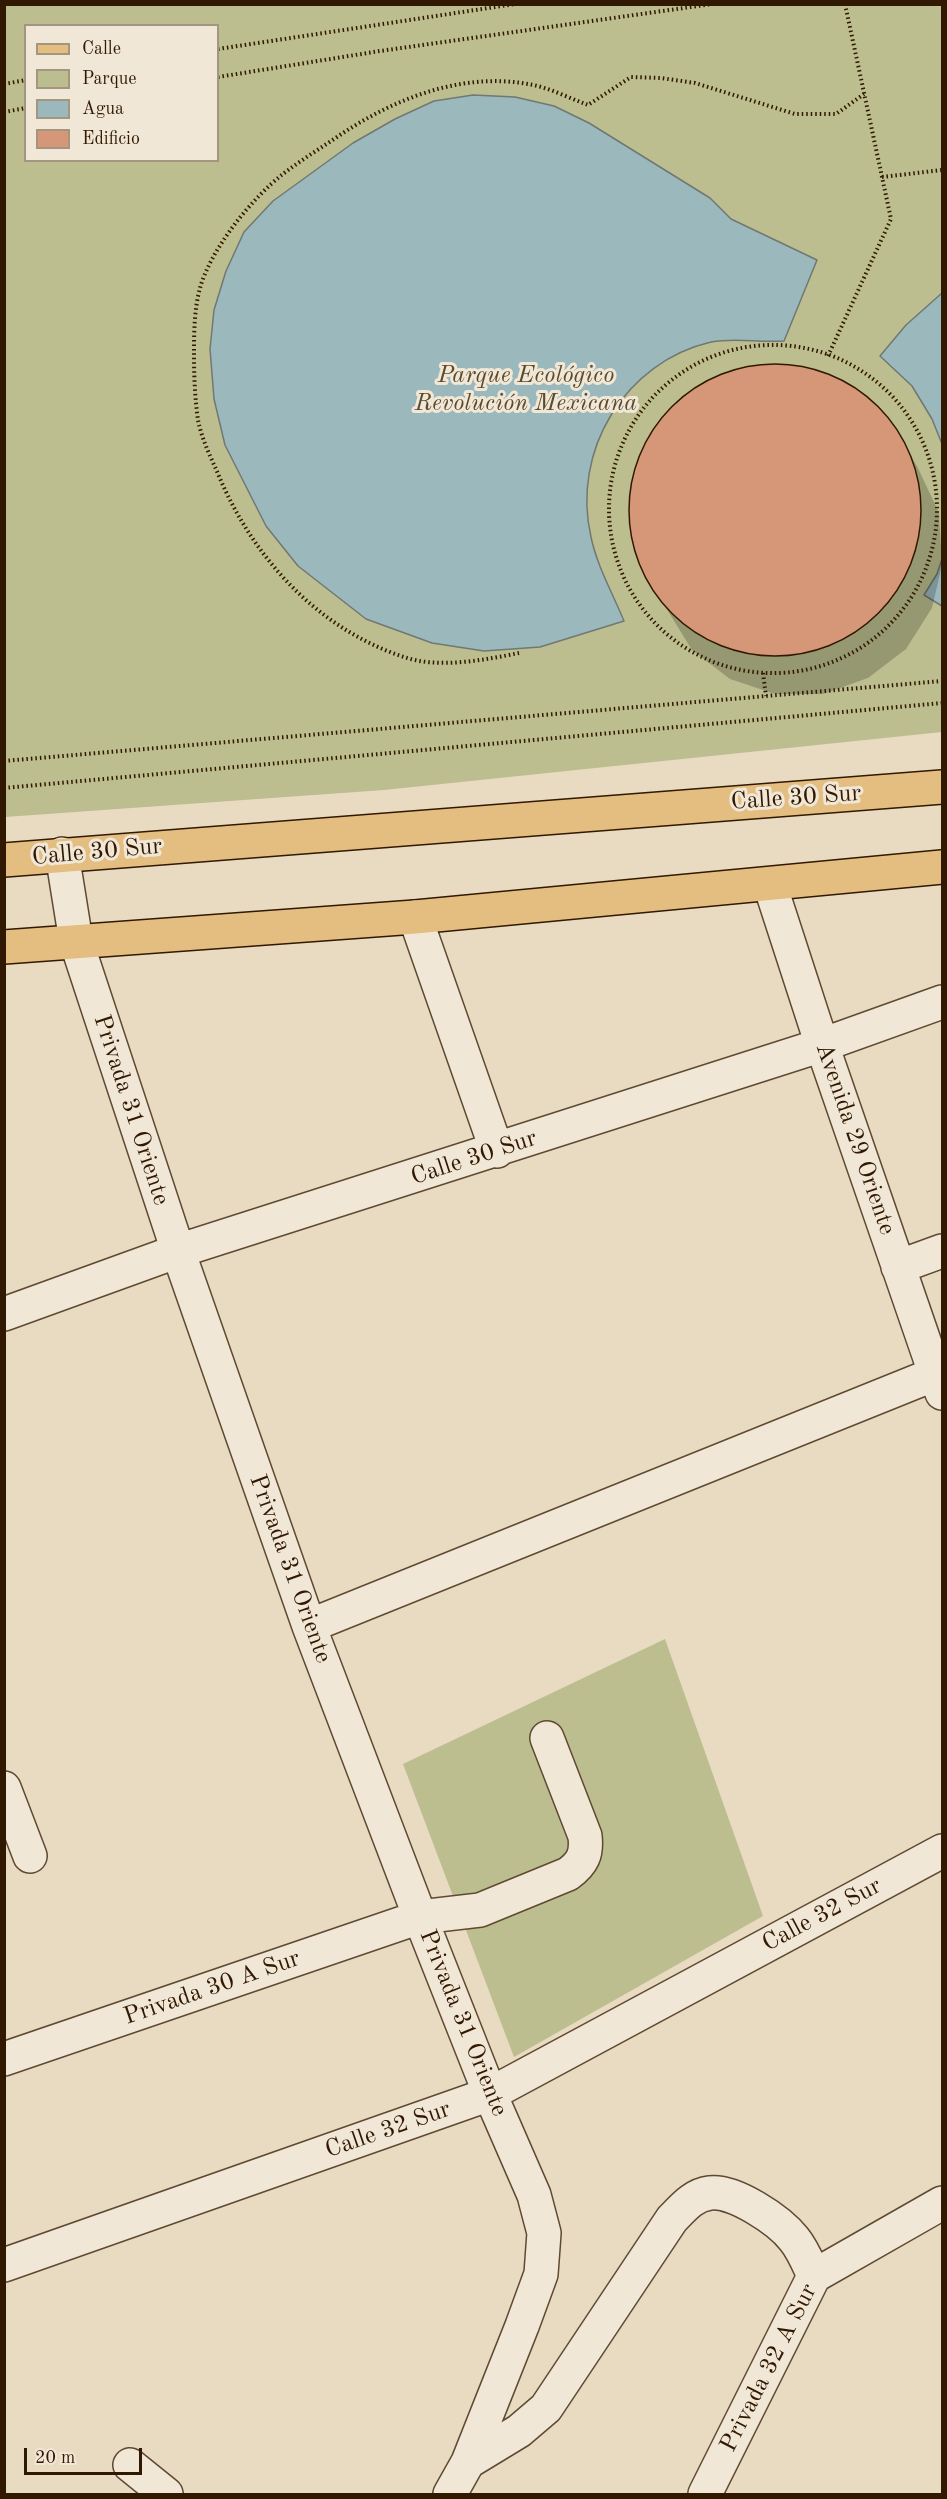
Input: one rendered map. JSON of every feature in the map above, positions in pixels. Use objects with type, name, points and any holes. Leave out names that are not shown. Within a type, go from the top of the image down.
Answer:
[{"type":"main road","name":"Calle 30 Sur","points":[[4,860],[942,787]]},
{"type":"main road","points":[[4,947],[416,917],[942,867]]},
{"type":"street","name":"Privada 31 Oriente","points":[[62,854],[76,941],[178,1251],[309,1626],[420,1917],[490,2094],[534,2196],[544,2233],[541,2274],[468,2462],[450,2494]]},
{"type":"street","name":"Avenida 29 Oriente","points":[[770,885],[822,1045],[939,1384]]},
{"type":"street","points":[[416,917],[497,1151]]},
{"type":"street","name":"Calle 30 Sur","points":[[4,1314],[178,1251],[497,1151],[822,1045],[942,1002]]},
{"type":"street","points":[[898,1267],[942,1251]]},
{"type":"street","points":[[309,1626],[939,1384]]},
{"type":"street","name":"Privada 30 A Sur","points":[[4,2059],[420,1917],[480,1910],[568,1874],[580,1865],[586,1851],[585,1836],[547,1738]]},
{"type":"street","points":[[4,1788],[30,1856]]},
{"type":"street","name":"Calle 32 Sur","points":[[4,2265],[490,2094],[942,1851]]},
{"type":"street","points":[[468,2462],[519,2431],[546,2408],[672,2219],[690,2200],[710,2193],[731,2195],[756,2208],[793,2237],[805,2255],[814,2276]]},
{"type":"street","name":"Privada 32 A Sur","points":[[705,2494],[814,2276],[942,2203]]},
{"type":"street","points":[[130,2465],[166,2494]]},
{"type":"path","points":[[219,49],[515,4]]},
{"type":"path","points":[[219,77],[380,51],[712,4]]},
{"type":"path","points":[[828,356],[891,219],[844,4]]},
{"type":"path","points":[[519,653],[487,660],[446,663],[406,658],[367,642],[325,616],[287,583],[252,542],[228,499],[198,421],[194,326],[200,288],[223,242],[252,204],[281,175],[359,122],[397,102],[435,89],[466,83],[502,80],[531,84],[588,105],[631,77],[662,78],[695,83],[795,114],[837,114],[864,94]]},
{"type":"path","points":[[4,84],[24,80]]},
{"type":"path","points":[[4,112],[24,108]]},
{"type":"path","points":[[882,177],[942,170]]},
{"type":"path","points":[[752,346],[808,349],[828,356],[860,371],[883,388],[902,409],[917,432],[928,458],[935,485],[937,513],[934,541],[926,568],[915,593],[898,616],[878,636],[855,651],[829,663],[803,670],[763,672],[721,664],[695,653],[673,638],[652,619],[635,597],[622,573],[609,520],[610,492],[615,465],[624,439],[649,401],[676,376],[699,362],[725,352],[752,346]]},
{"type":"path","points":[[763,672],[766,696]]},
{"type":"path","points":[[4,761],[942,681]]},
{"type":"path","points":[[4,788],[942,703]]},
{"type":"green space","name":"Parque Ecológico Revolución Mexicana","points":[[5,5],[942,5],[942,732],[384,790],[5,817]]},
{"type":"green space","points":[[665,1639],[763,1916],[514,2057],[403,1764]]},
{"type":"water","points":[[473,95],[515,97],[554,106],[589,123],[710,198],[731,219],[817,260],[784,341],[711,342],[680,353],[653,369],[630,390],[611,415],[598,443],[589,473],[587,505],[594,548],[624,621],[540,647],[484,651],[432,643],[366,619],[298,566],[266,526],[225,445],[214,399],[210,349],[214,310],[226,271],[244,232],[273,201],[353,143],[395,119],[434,101]]},
{"type":"water","points":[[942,293],[942,444],[932,419],[912,386],[880,356],[906,325]]},
{"type":"water","points":[[942,559],[942,606],[924,595],[937,574]]},
{"type":"building","points":[[775,364],[817,370],[844,381],[868,397],[888,417],[904,441],[915,468],[921,510],[915,552],[904,579],[888,603],[868,623],[844,639],[817,650],[775,656],[733,650],[706,639],[682,623],[662,603],[646,579],[635,552],[629,510],[635,468],[646,441],[662,417],[682,397],[706,381],[733,370]]}]
